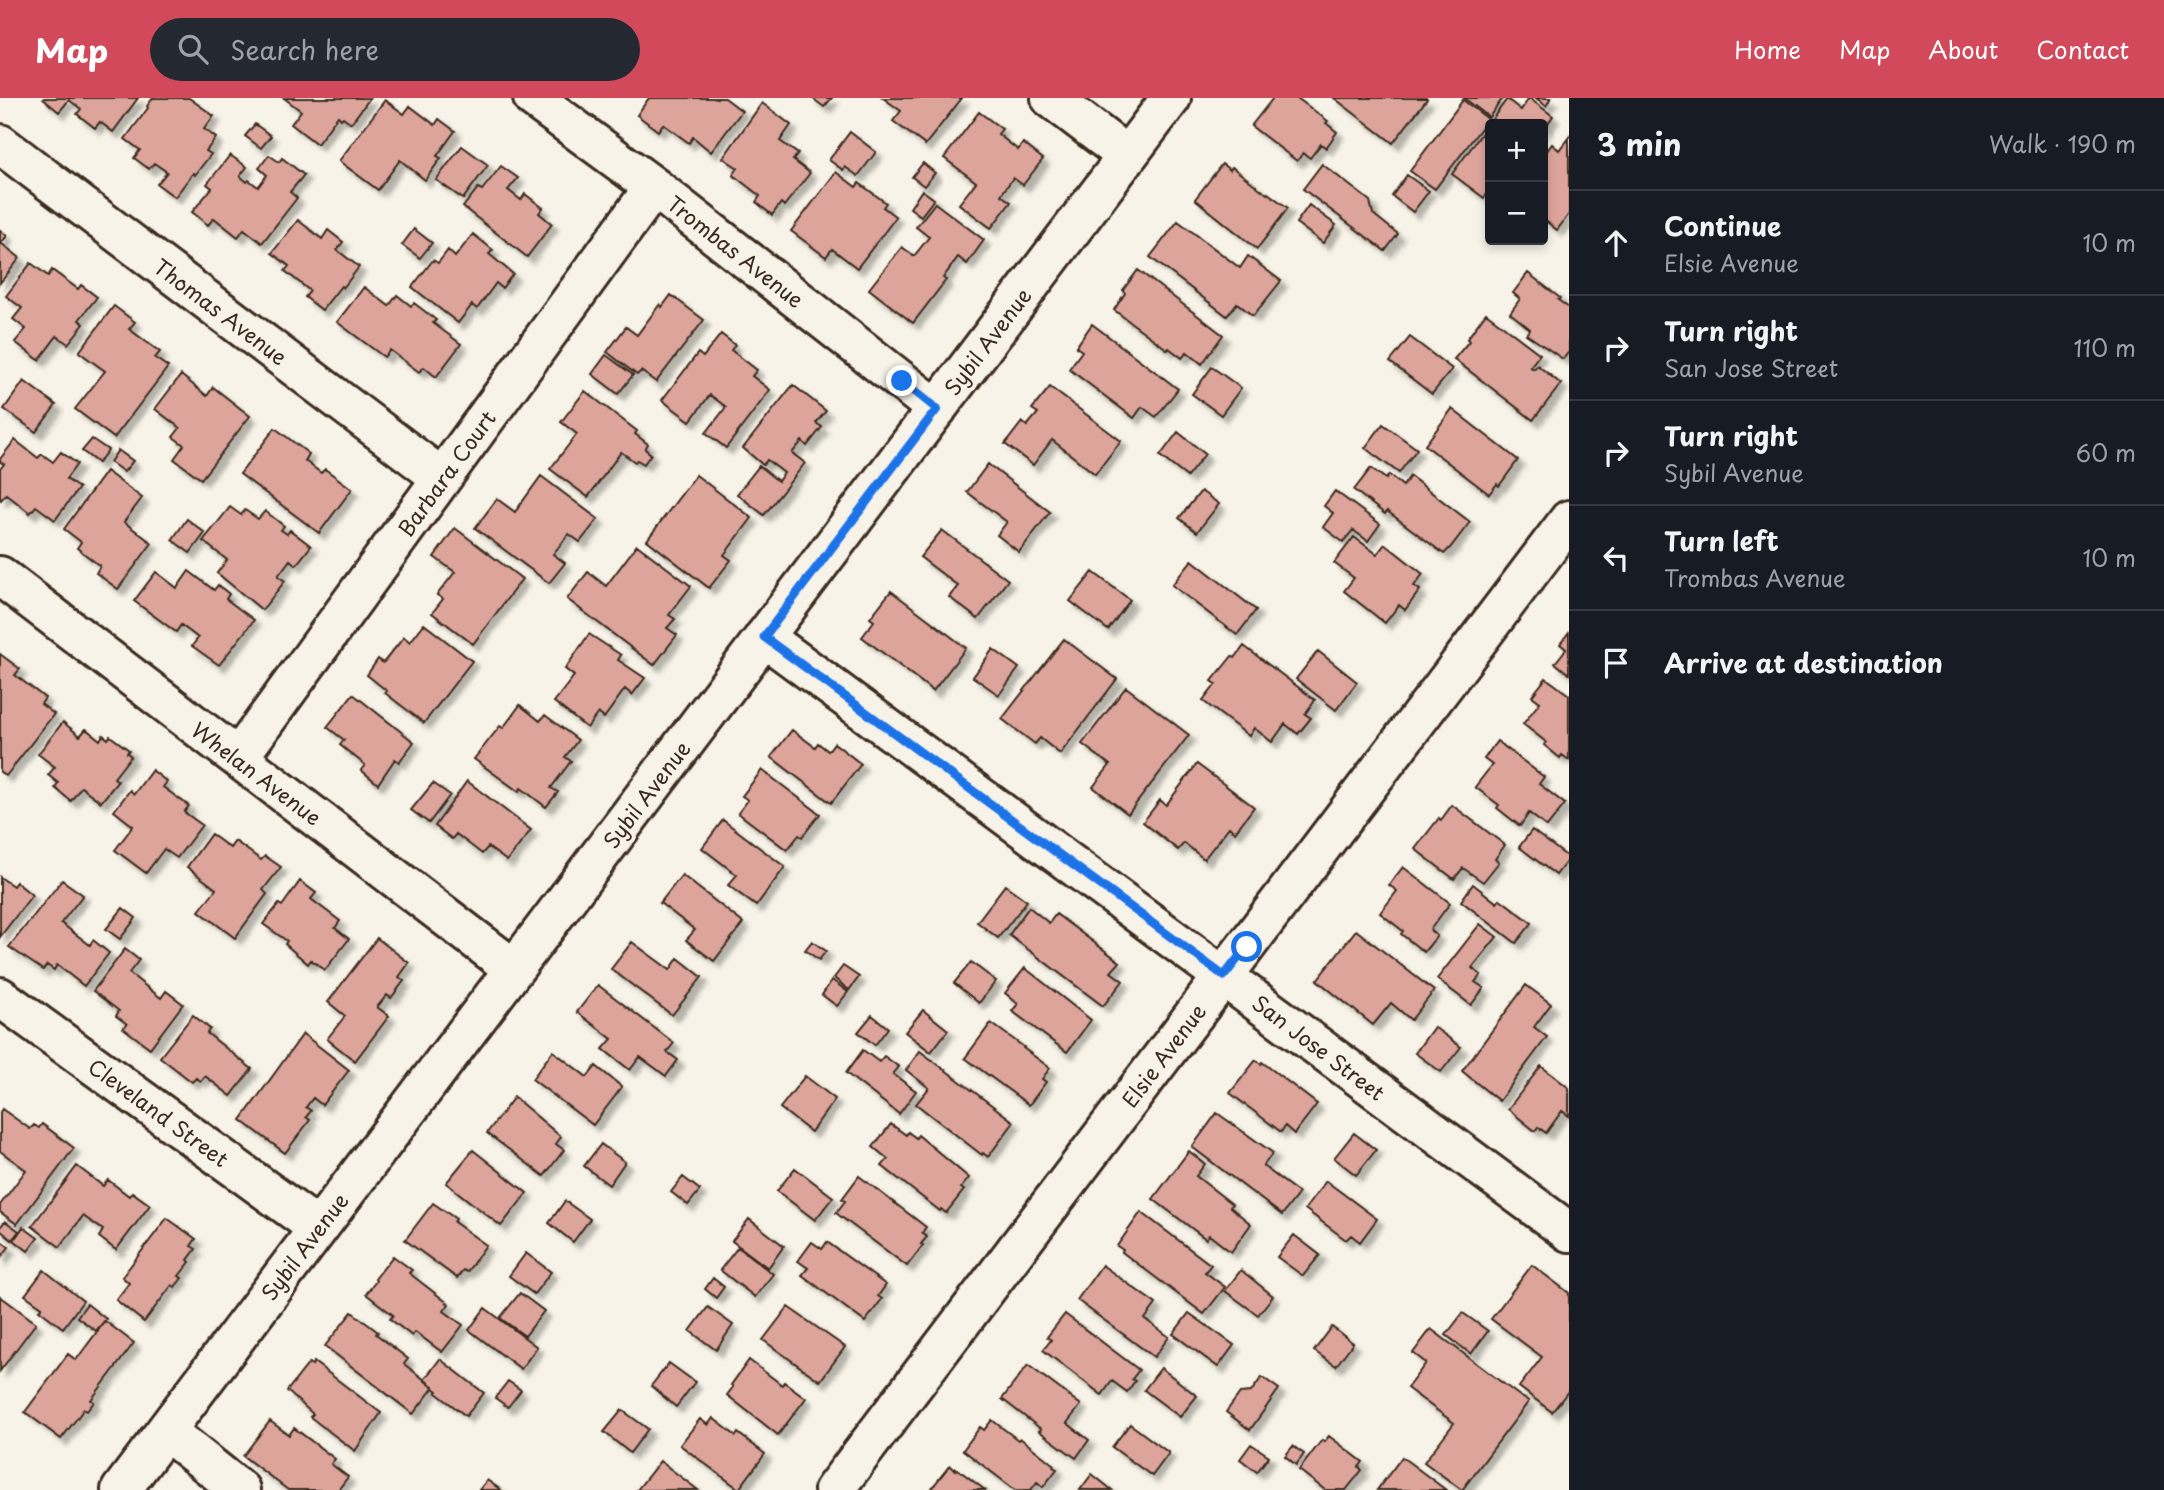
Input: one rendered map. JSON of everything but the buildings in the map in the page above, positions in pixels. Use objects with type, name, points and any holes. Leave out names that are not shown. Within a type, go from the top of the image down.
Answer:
[{"type":"street","name":"Trombas Avenue","points":[[533,98],[654,187],[937,409]]},
{"type":"street","points":[[1051,98],[1128,156]]},
{"type":"street","name":"Sybil Avenue","points":[[121,1490],[1171,98]]},
{"type":"street","name":"Thomas Avenue","points":[[0,144],[442,478]]},
{"type":"street","name":"Barbara Court","points":[[238,758],[654,187]]},
{"type":"street","name":"Elsie Avenue","points":[[834,1490],[1569,520]]},
{"type":"street","name":"Whelan Avenue","points":[[0,576],[514,969]]},
{"type":"street","name":"San Jose Street","points":[[764,637],[1569,1232]]},
{"type":"street","name":"Cleveland Street","points":[[0,997],[318,1228]]},
{"type":"street","points":[[166,1431],[240,1490]]},
{"type":"route","points":[[902,381],[937,409],[764,637],[1224,976],[1247,947]]}]
